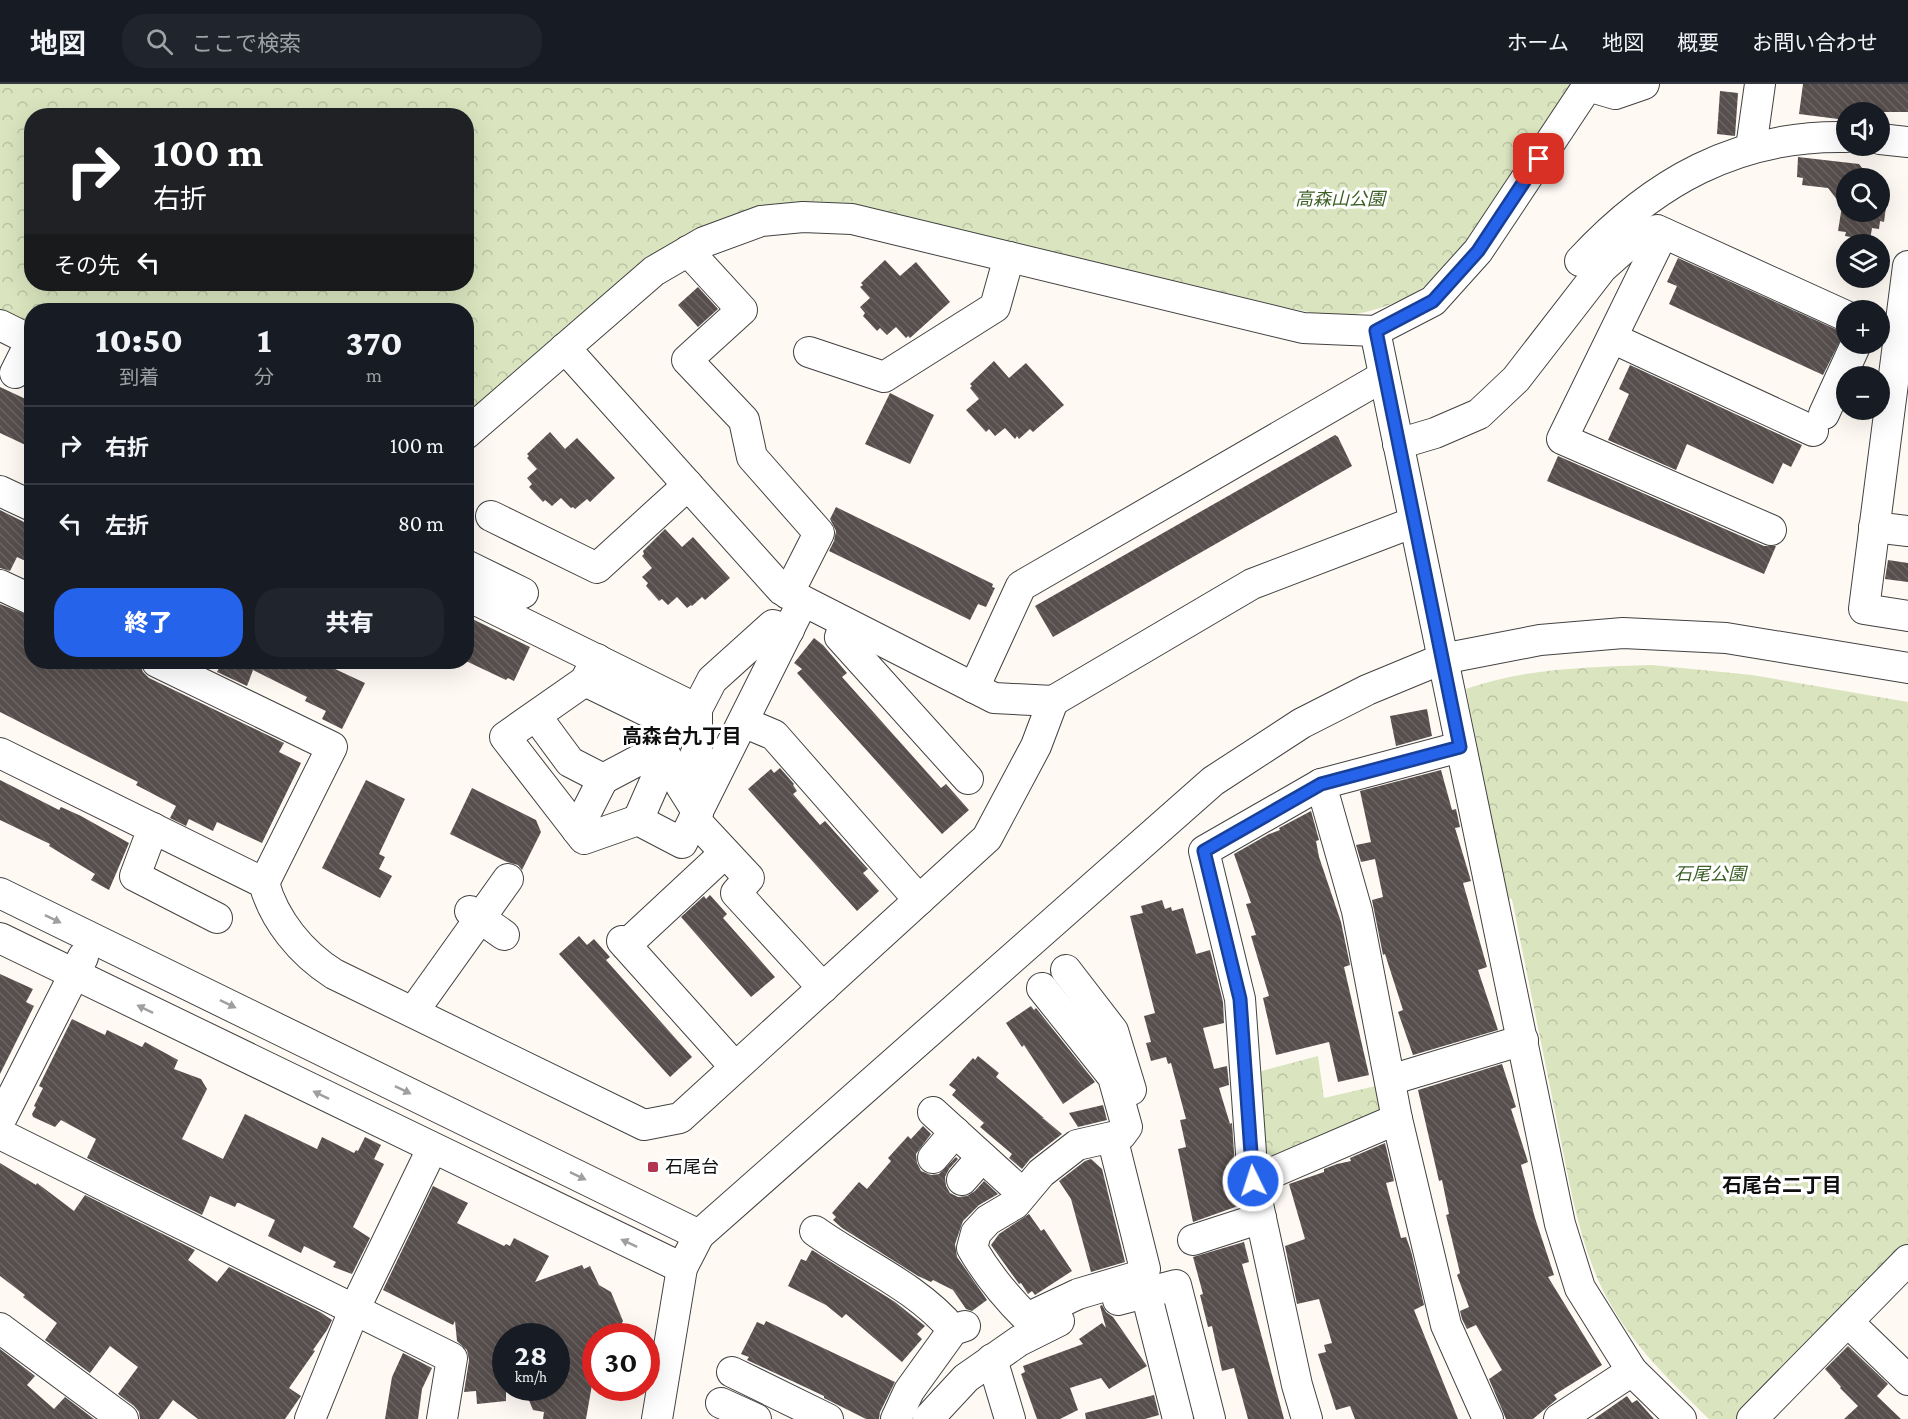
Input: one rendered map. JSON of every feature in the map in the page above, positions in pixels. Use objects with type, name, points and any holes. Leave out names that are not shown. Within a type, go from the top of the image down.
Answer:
[{"type":"street","points":[[474,427],[654,271],[704,242],[762,221],[803,217],[852,219],[1303,328],[1376,331],[1433,301],[1478,251],[1588,85],[1615,94],[1644,84]]},
{"type":"street","points":[[1751,148],[1760,84]]},
{"type":"street","points":[[1580,261],[1606,233],[1641,204],[1699,168],[1751,148],[1776,142],[1836,137]]},
{"type":"street","points":[[1890,140],[1908,142]]},
{"type":"street","points":[[1398,444],[1435,433],[1479,414],[1516,379],[1602,268],[1638,236],[1657,230],[1836,311]]},
{"type":"street","points":[[1663,233],[1562,440],[1771,530]]},
{"type":"street","points":[[591,670],[536,716],[505,737],[584,839],[638,820],[682,843],[789,630],[795,597],[819,534],[752,458],[744,420],[687,360],[742,310],[688,251]]},
{"type":"street","points":[[809,352],[884,377],[995,307],[1009,256]]},
{"type":"street","points":[[1908,266],[1901,379],[1874,527],[1863,609],[1908,616]]},
{"type":"street","points":[[0,325],[24,337]]},
{"type":"street","points":[[1376,331],[1560,1224],[1580,1288],[1632,1371],[1681,1419]]},
{"type":"street","points":[[1612,338],[1818,422],[1851,354]]},
{"type":"street","points":[[565,348],[782,591],[994,698],[1053,701],[1252,584],[1414,522]]},
{"type":"street","points":[[16,373],[24,356]]},
{"type":"street","points":[[974,688],[1021,586],[1384,376]]},
{"type":"street","points":[[491,516],[597,568],[688,485]]},
{"type":"street","points":[[0,491],[24,502]]},
{"type":"street","points":[[1874,527],[1908,531]]},
{"type":"street","points":[[474,569],[523,592]]},
{"type":"street","points":[[0,585],[24,596]]},
{"type":"street","points":[[474,600],[591,670],[698,722]]},
{"type":"street","points":[[845,623],[840,637],[968,779]]},
{"type":"street","points":[[789,630],[773,625],[712,680],[698,722],[697,751],[681,786],[696,816],[725,853],[749,878],[736,893],[823,988]]},
{"type":"street","points":[[657,1419],[682,1268],[699,1235],[1213,781],[1302,723],[1366,690],[1442,659],[1540,640],[1623,633],[1726,638],[1908,668]]},
{"type":"street","points":[[171,669],[332,747],[264,883],[268,897],[280,920],[300,947],[334,974],[644,1125],[680,1118],[987,838],[1036,746],[1053,701]]},
{"type":"street","points":[[536,716],[570,762],[603,779]]},
{"type":"street","points":[[743,722],[774,735],[919,900]]},
{"type":"street","points":[[1307,1419],[1297,1385],[1253,1181],[1240,999],[1204,851],[1321,784],[1460,747]]},
{"type":"street","points":[[577,830],[603,779],[656,751],[666,756],[638,820]]},
{"type":"street","points":[[0,753],[264,883]]},
{"type":"street","points":[[1321,784],[1357,911],[1397,1119],[1446,1325],[1488,1419]]},
{"type":"street","points":[[153,828],[135,876],[217,918]]},
{"type":"street","points":[[725,853],[624,943],[735,1067]]},
{"type":"street","points":[[413,1012],[484,922],[508,879]]},
{"type":"street","points":[[0,893],[699,1235]]},
{"type":"street","points":[[0,938],[682,1268]]},
{"type":"street","points":[[0,1121],[92,938]]},
{"type":"street","points":[[1066,970],[1113,1031],[1142,1124],[1128,1154],[1154,1291],[1162,1358],[1178,1419]]},
{"type":"street","points":[[1042,988],[1113,1077],[1127,1126],[1121,1135],[1112,1137],[1077,1145],[1041,1173],[1015,1204],[988,1220],[976,1233],[972,1248],[1005,1296],[1027,1318],[1077,1294],[1142,1275],[1145,1269],[1112,1137]]},
{"type":"street","points":[[1390,1080],[1523,1040]]},
{"type":"street","points":[[929,1112],[962,1130],[982,1157],[1023,1194]]},
{"type":"street","points":[[1253,1181],[1397,1119]]},
{"type":"street","points":[[933,1158],[962,1130]]},
{"type":"street","points":[[0,1134],[452,1358],[442,1419]]},
{"type":"street","points":[[310,1419],[355,1308],[432,1149]]},
{"type":"street","points":[[962,1180],[982,1157]]},
{"type":"street","points":[[1193,1240],[1261,1218]]},
{"type":"street","points":[[815,1231],[840,1249],[889,1276],[959,1328],[991,1361],[1010,1419]]},
{"type":"street","points":[[1752,1419],[1908,1260]]},
{"type":"street","points":[[928,1419],[966,1378],[1019,1341],[1082,1308],[1176,1285],[1210,1419]]},
{"type":"street","points":[[896,1419],[909,1391],[959,1328],[1005,1296]]},
{"type":"street","points":[[1132,1319],[1162,1358]]},
{"type":"street","points":[[1848,1322],[1908,1380]]},
{"type":"street","points":[[0,1328],[123,1419]]},
{"type":"street","points":[[1559,1419],[1632,1371]]},
{"type":"street","points":[[732,1372],[828,1419]]},
{"type":"street","points":[[721,1402],[756,1419]]},
{"type":"green space","name":"高森山公園","points":[[0,84],[1572,84],[1463,249],[1429,283],[1408,296],[1384,307],[1356,314],[1329,315],[1283,307],[854,204],[797,204],[717,222],[674,242],[646,260],[474,410],[474,303],[24,303],[24,322],[0,310]]},
{"type":"green space","name":"石尾公園","points":[[1652,665],[1752,675],[1908,702],[1908,1244],[1737,1419],[1709,1419],[1653,1362],[1617,1315],[1597,1278],[1589,1257],[1571,1192],[1512,899],[1507,898],[1466,689],[1534,673],[1581,668]]},
{"type":"green space","points":[[1318,1056],[1324,1098],[1380,1085],[1386,1117],[1265,1167],[1258,1072]]},
{"type":"building","points":[[1803,84],[1908,84],[1908,112],[1890,112],[1890,102],[1836,102],[1836,119],[1799,114]]},
{"type":"building","points":[[1720,91],[1738,93],[1735,136],[1717,134]]},
{"type":"building","points":[[1798,157],[1859,164],[1862,168],[1836,168],[1836,198],[1828,188],[1802,185],[1803,178],[1797,177]]},
{"type":"building","points":[[1839,222],[1880,222],[1879,229],[1872,228],[1871,234],[1846,234],[1846,232],[1838,231]]},
{"type":"building","points":[[1678,258],[1836,329],[1836,349],[1823,375],[1669,304],[1677,286],[1667,282]]},
{"type":"building","points":[[885,260],[900,276],[916,262],[950,302],[910,338],[908,336],[906,338],[896,327],[887,335],[880,328],[877,331],[863,316],[865,313],[860,307],[870,298],[860,287],[863,285],[861,283]]},
{"type":"building","points":[[698,287],[718,309],[698,327],[678,305]]},
{"type":"building","points":[[994,361],[1009,378],[1026,363],[1064,405],[1033,432],[1030,429],[1019,439],[1017,436],[1015,439],[1005,428],[995,436],[989,429],[986,432],[966,410],[979,399],[970,388],[972,386],[970,384]]},
{"type":"building","points":[[1630,365],[1802,445],[1791,467],[1783,463],[1773,484],[1687,444],[1676,470],[1608,440],[1629,394],[1619,389]]},
{"type":"building","points":[[0,387],[24,398],[24,444],[0,433]]},
{"type":"building","points":[[890,393],[934,415],[910,464],[865,444]]},
{"type":"building","points":[[550,432],[565,449],[577,438],[615,478],[590,502],[587,499],[575,509],[561,498],[552,506],[545,500],[543,502],[529,487],[532,484],[527,478],[537,469],[527,458],[529,456],[527,454]]},
{"type":"building","points":[[1335,435],[1352,466],[1053,637],[1035,606]]},
{"type":"building","points":[[1558,456],[1764,546],[1776,546],[1764,574],[1547,481]]},
{"type":"building","points":[[836,507],[993,584],[992,587],[995,588],[986,607],[978,604],[970,620],[829,551],[836,531],[830,519]]},
{"type":"building","points":[[0,510],[24,522],[24,560],[17,557],[10,571],[0,568]]},
{"type":"building","points":[[665,529],[682,547],[693,537],[730,578],[705,600],[702,597],[687,608],[677,597],[668,605],[662,599],[659,601],[646,586],[648,583],[642,577],[652,568],[642,556],[643,551]]},
{"type":"building","points":[[1888,560],[1908,563],[1908,582],[1885,579]]},
{"type":"building","points":[[0,604],[24,614],[24,669],[142,669],[149,678],[284,743],[279,752],[301,763],[262,843],[217,822],[213,831],[189,819],[186,826],[170,818],[176,806],[136,785],[138,782],[0,712]]},
{"type":"building","points":[[474,620],[530,647],[514,681],[508,678],[506,680],[474,665]]},
{"type":"building","points":[[814,638],[847,673],[842,677],[941,788],[946,784],[969,810],[942,834],[797,673],[802,669],[794,663]]},
{"type":"building","points":[[218,669],[335,669],[365,683],[342,729],[322,719],[326,711],[305,701],[307,697],[253,670],[247,686],[217,672]]},
{"type":"building","points":[[1427,709],[1432,736],[1396,746],[1390,716]]},
{"type":"building","points":[[780,768],[794,784],[797,791],[793,794],[820,825],[825,821],[868,869],[863,873],[879,891],[857,911],[748,789],[771,769],[774,773]]},
{"type":"building","points":[[1441,770],[1452,810],[1456,809],[1460,827],[1455,828],[1471,881],[1463,883],[1487,967],[1478,970],[1498,1030],[1413,1055],[1398,1012],[1403,1010],[1385,954],[1383,955],[1372,900],[1383,897],[1375,859],[1361,862],[1356,845],[1371,842],[1360,791]]},
{"type":"building","points":[[0,780],[59,810],[61,807],[81,816],[129,843],[109,890],[91,880],[95,874],[49,846],[50,844],[0,820]]},
{"type":"building","points":[[366,780],[405,799],[379,854],[385,857],[379,869],[392,876],[380,898],[322,868]]},
{"type":"building","points":[[472,788],[536,820],[541,832],[522,870],[518,865],[507,862],[450,834]]},
{"type":"building","points":[[1311,811],[1319,840],[1316,841],[1319,857],[1341,922],[1350,965],[1344,967],[1369,1075],[1338,1082],[1329,1042],[1276,1055],[1263,998],[1269,996],[1251,936],[1256,935],[1246,904],[1251,903],[1234,854]]},
{"type":"building","points":[[710,895],[727,914],[723,918],[775,977],[751,997],[681,917],[704,896],[706,899]]},
{"type":"building","points":[[1162,900],[1165,909],[1171,907],[1172,911],[1183,908],[1196,954],[1210,950],[1223,1002],[1224,1023],[1203,1028],[1214,1069],[1227,1066],[1229,1085],[1219,1088],[1230,1124],[1232,1123],[1236,1182],[1241,1205],[1193,1222],[1178,1149],[1186,1147],[1180,1120],[1186,1119],[1171,1063],[1168,1064],[1166,1057],[1151,1061],[1146,1043],[1151,1042],[1144,1016],[1155,1013],[1130,916],[1143,913],[1141,906]]},
{"type":"building","points":[[579,936],[587,945],[594,939],[610,957],[606,960],[692,1057],[670,1077],[559,954]]},
{"type":"building","points":[[0,974],[33,989],[26,1002],[34,1006],[0,1074]]},
{"type":"building","points":[[1031,1006],[1034,1010],[1036,1008],[1095,1082],[1063,1104],[1024,1045],[1022,1047],[1006,1023]]},
{"type":"building","points":[[72,1019],[105,1035],[107,1030],[142,1047],[145,1042],[178,1060],[174,1069],[201,1079],[207,1089],[182,1139],[223,1159],[245,1114],[317,1149],[322,1137],[354,1153],[358,1151],[365,1137],[381,1145],[374,1159],[384,1164],[353,1227],[370,1238],[352,1274],[333,1267],[336,1262],[304,1246],[301,1253],[268,1236],[275,1220],[239,1203],[235,1207],[210,1196],[202,1215],[87,1158],[96,1139],[61,1120],[55,1127],[33,1117],[32,1114],[36,1107],[34,1106],[43,1088],[39,1086]]},
{"type":"building","points":[[978,1056],[999,1073],[996,1077],[1062,1134],[1030,1159],[1022,1169],[1009,1158],[1012,1154],[980,1127],[984,1123],[952,1095],[956,1090],[949,1085],[973,1058],[975,1060]]},
{"type":"building","points":[[1502,1064],[1516,1107],[1511,1109],[1528,1162],[1521,1165],[1535,1218],[1554,1275],[1548,1277],[1602,1365],[1554,1395],[1557,1399],[1533,1419],[1506,1419],[1489,1379],[1502,1370],[1476,1325],[1467,1329],[1462,1319],[1460,1311],[1469,1307],[1457,1275],[1460,1273],[1446,1215],[1449,1214],[1442,1180],[1439,1181],[1418,1090]]},
{"type":"building","points":[[1103,1105],[1107,1120],[1078,1127],[1069,1113]]},
{"type":"building","points":[[923,1126],[931,1134],[916,1154],[921,1171],[931,1175],[939,1174],[956,1157],[958,1159],[945,1177],[950,1193],[958,1197],[967,1196],[984,1181],[998,1194],[979,1205],[963,1221],[955,1244],[957,1257],[987,1300],[972,1311],[966,1309],[953,1290],[933,1280],[931,1282],[918,1276],[833,1220],[836,1217],[832,1213],[859,1182],[867,1189],[891,1161],[888,1158],[908,1136],[911,1139]]},
{"type":"building","points":[[1385,1143],[1394,1181],[1386,1183],[1401,1238],[1406,1237],[1411,1251],[1424,1305],[1414,1310],[1458,1419],[1355,1419],[1350,1406],[1336,1410],[1318,1354],[1326,1352],[1324,1345],[1332,1343],[1319,1299],[1297,1304],[1285,1246],[1305,1239],[1289,1184],[1324,1172],[1324,1169],[1337,1164],[1351,1161],[1350,1158]]},
{"type":"building","points":[[1091,1159],[1102,1169],[1125,1262],[1091,1272],[1071,1199],[1059,1181]]},
{"type":"building","points":[[0,1163],[36,1185],[37,1183],[74,1211],[85,1195],[195,1250],[188,1260],[217,1282],[229,1267],[332,1320],[313,1350],[315,1351],[289,1388],[301,1396],[285,1419],[198,1419],[173,1400],[159,1419],[140,1419],[139,1412],[134,1406],[118,1394],[138,1367],[110,1346],[90,1373],[45,1340],[57,1323],[0,1276]]},
{"type":"building","points":[[433,1186],[468,1203],[457,1223],[504,1246],[506,1244],[510,1246],[514,1238],[549,1256],[535,1282],[582,1265],[584,1269],[590,1266],[599,1285],[611,1292],[623,1321],[622,1323],[582,1323],[582,1401],[589,1401],[586,1419],[543,1419],[544,1412],[533,1410],[529,1401],[570,1401],[570,1323],[492,1323],[492,1401],[506,1401],[477,1404],[476,1391],[464,1392],[469,1360],[467,1350],[457,1341],[455,1321],[453,1325],[383,1290]]},
{"type":"building","points":[[1029,1214],[1041,1231],[1044,1229],[1072,1271],[1035,1295],[1032,1291],[1028,1294],[1021,1283],[1019,1284],[991,1245],[999,1234]]},
{"type":"building","points":[[1244,1242],[1249,1262],[1242,1264],[1284,1419],[1248,1419],[1234,1368],[1222,1371],[1212,1326],[1208,1327],[1200,1295],[1203,1294],[1193,1257]]},
{"type":"building","points":[[812,1250],[895,1302],[925,1326],[917,1334],[922,1339],[902,1362],[846,1314],[842,1318],[826,1305],[788,1286],[801,1259],[806,1261]]},
{"type":"building","points":[[1102,1305],[1147,1366],[1109,1389],[1101,1378],[1070,1388],[1078,1410],[1060,1419],[1037,1419],[1021,1374],[1025,1372],[1023,1366],[1083,1344],[1079,1339],[1102,1323],[1106,1328],[1100,1306]]},
{"type":"building","points":[[766,1321],[895,1382],[880,1412],[879,1419],[866,1419],[824,1396],[747,1360],[749,1357],[741,1354],[757,1322],[764,1325]]},
{"type":"building","points":[[1848,1346],[1888,1384],[1877,1396],[1901,1419],[1844,1419],[1858,1406],[1825,1369]]},
{"type":"building","points":[[0,1349],[35,1376],[27,1385],[54,1409],[65,1397],[94,1419],[0,1419]]},
{"type":"building","points":[[403,1353],[432,1368],[422,1389],[418,1419],[385,1419],[392,1377]]},
{"type":"building","points":[[1154,1395],[1159,1415],[1145,1419],[1086,1419],[1085,1413]]},
{"type":"building","points":[[1627,1396],[1632,1403],[1637,1400],[1654,1419],[1594,1419]]},
{"type":"place","name":"石尾台","points":[[653,1167]]},
{"type":"district","name":"高森台九丁目","points":[[682,736]]},
{"type":"district","name":"石尾台二丁目","points":[[1782,1185]]},
{"type":"route","points":[[1253,1181],[1240,999],[1204,851],[1321,784],[1460,747],[1376,331],[1433,301],[1478,251],[1539,159]]}]
